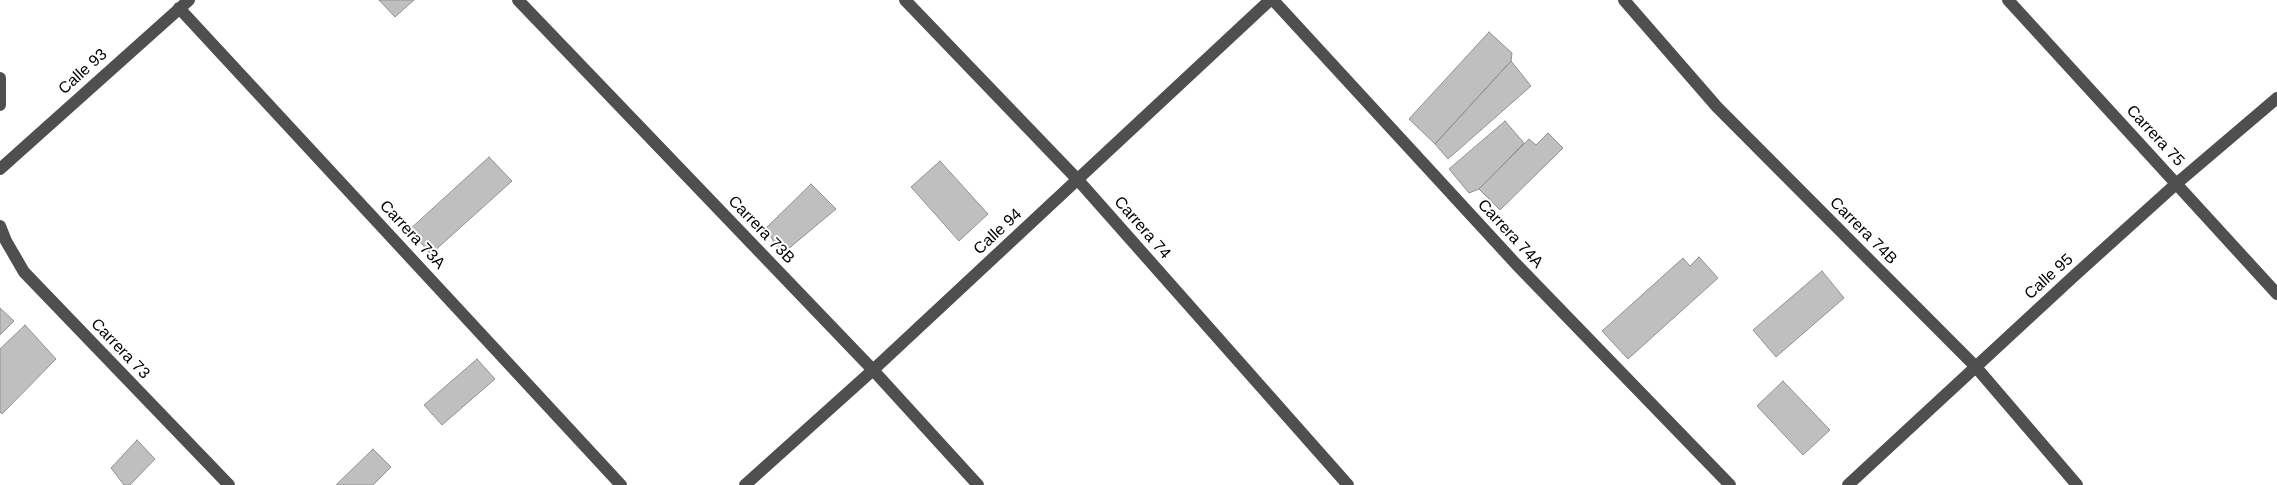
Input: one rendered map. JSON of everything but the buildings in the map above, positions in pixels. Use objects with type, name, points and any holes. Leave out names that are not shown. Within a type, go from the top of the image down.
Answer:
[{"type":"street","name":"Carrera 73B","points":[[518,0],[873,370],[978,485]]},
{"type":"street","name":"Carrera 74","points":[[905,0],[1078,180],[1348,485]]},
{"type":"street","name":"Calle 94","points":[[745,485],[873,370],[1272,0]]},
{"type":"street","name":"Carrera 74A","points":[[1272,0],[1516,264],[1730,485]]},
{"type":"street","name":"Carrera 74B","points":[[1624,0],[1717,107],[1975,366],[2077,485]]},
{"type":"street","name":"Carrera 75","points":[[2008,0],[2277,294]]},
{"type":"street","name":"Calle 93","points":[[0,169],[184,4]]},
{"type":"street","name":"Carrera 73A","points":[[184,4],[621,485]]},
{"type":"street","points":[[0,78],[0,105]]},
{"type":"street","name":"Calle 95","points":[[1848,485],[1975,366],[2176,184],[2277,98]]},
{"type":"street","name":"Carrera 73","points":[[0,226],[6,241],[24,272],[229,485]]}]
